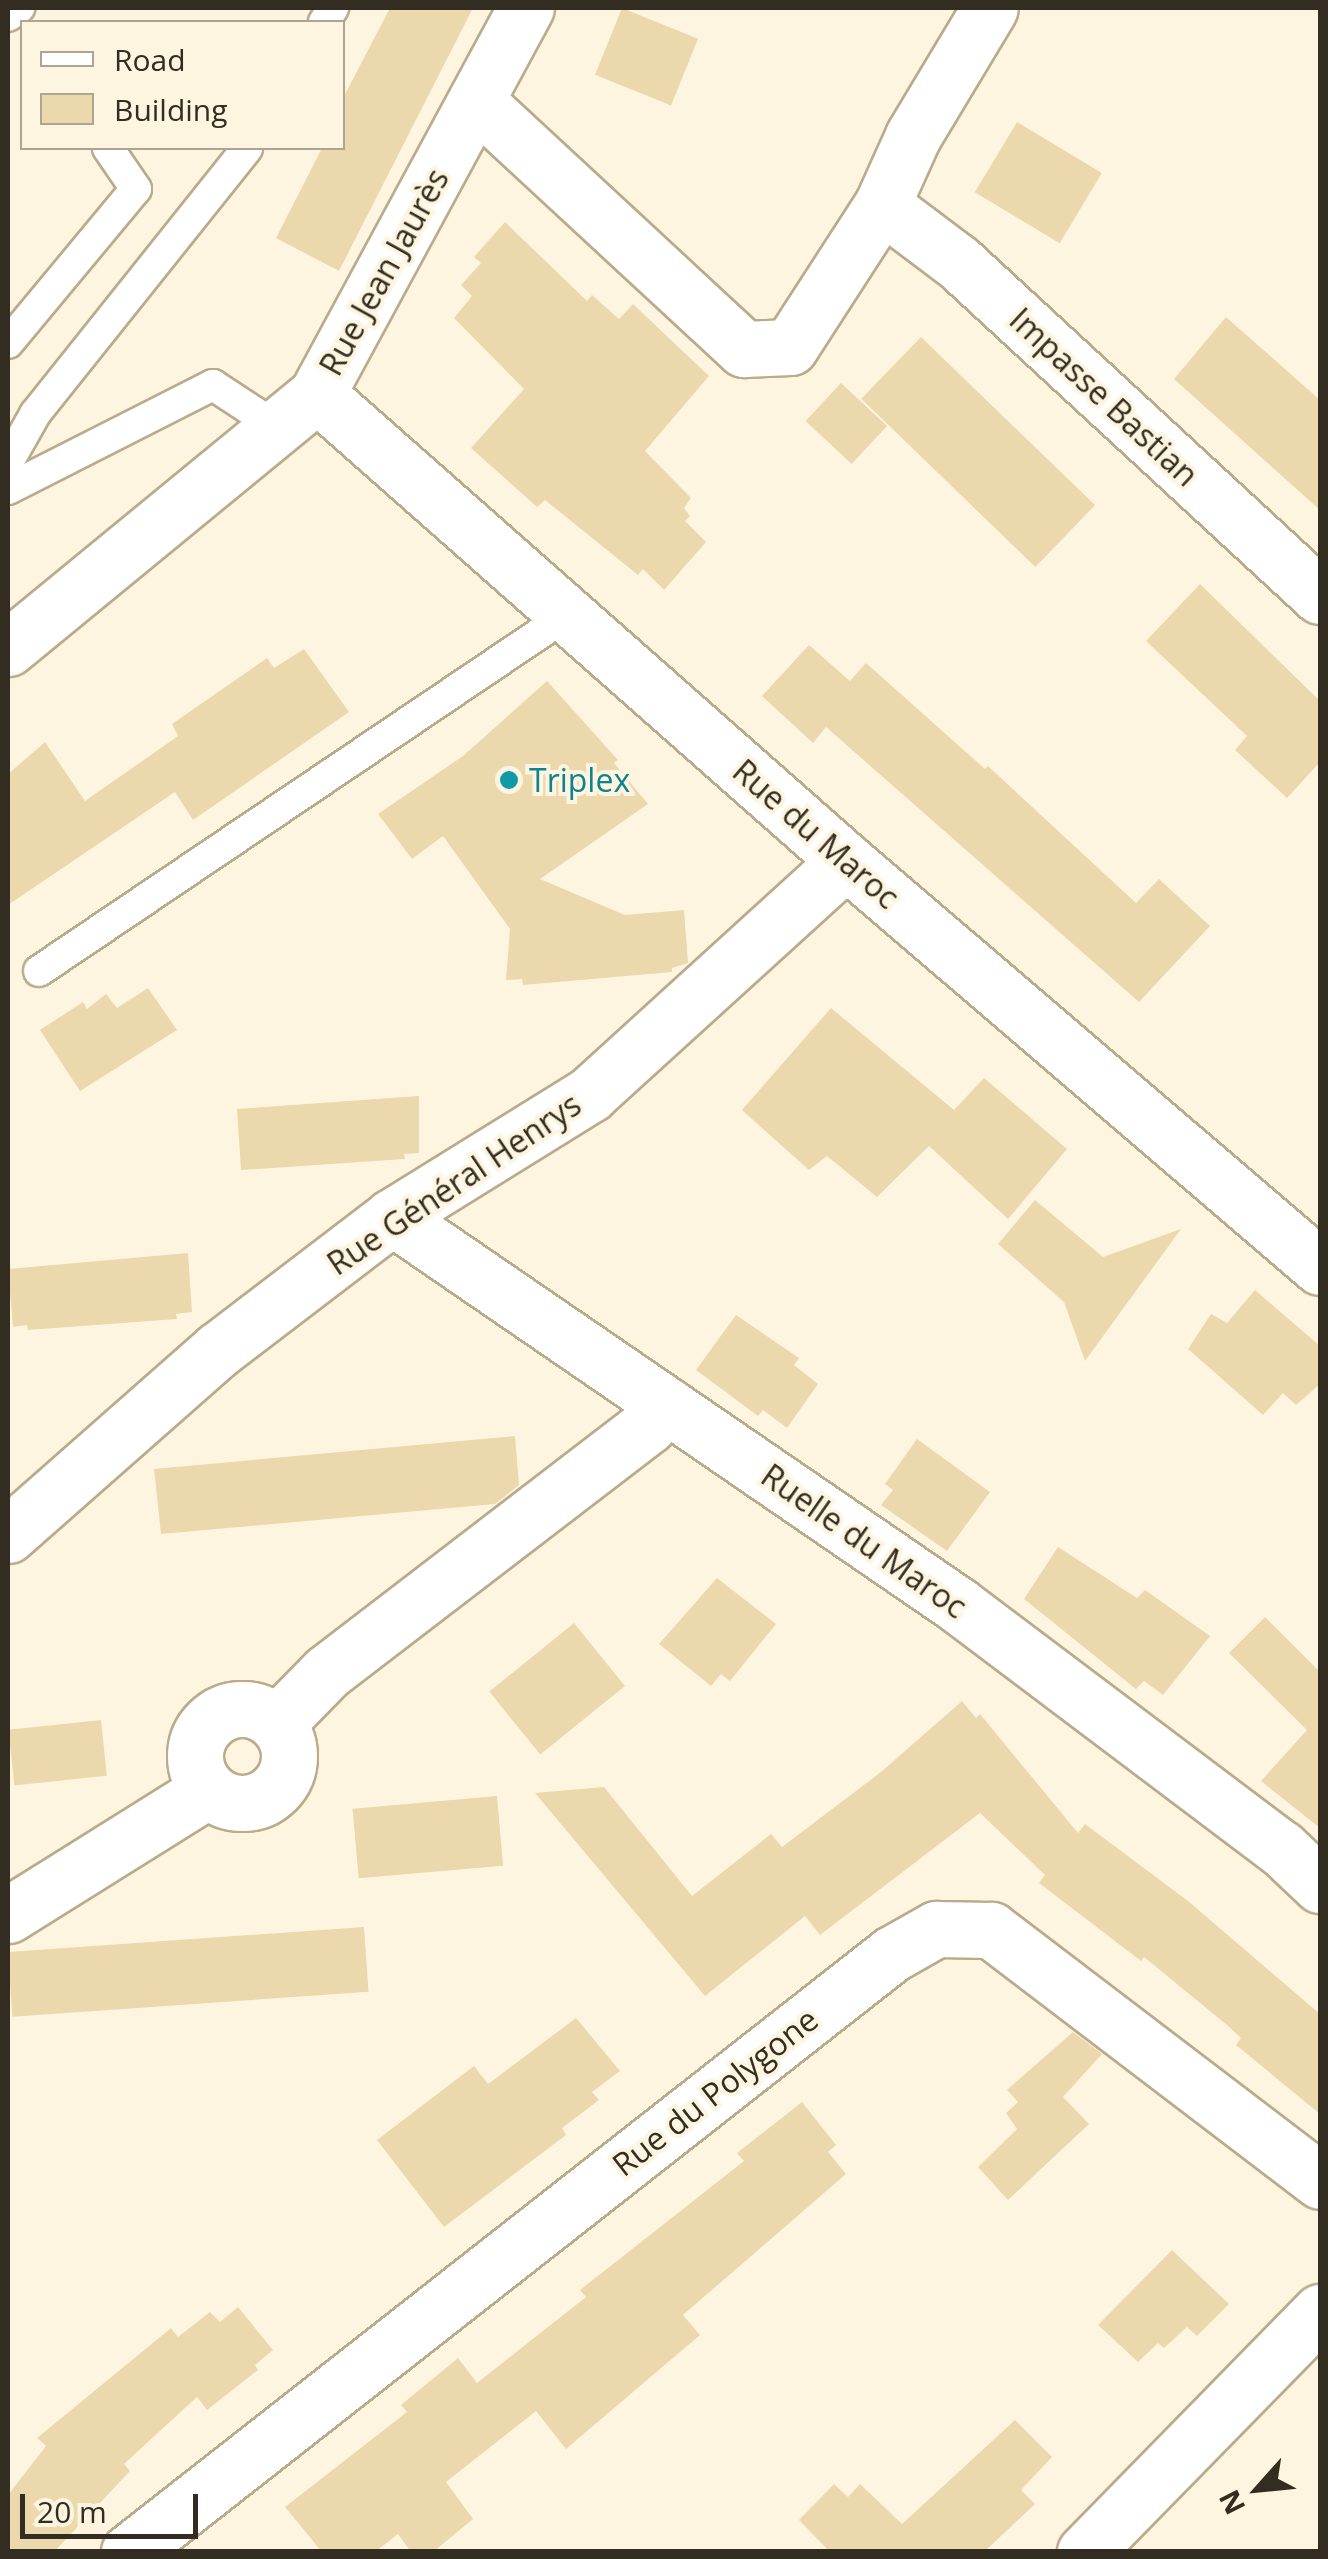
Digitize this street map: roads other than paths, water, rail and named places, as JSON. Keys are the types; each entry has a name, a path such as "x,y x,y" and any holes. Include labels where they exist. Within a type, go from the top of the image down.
{"street":[{"name":"Rue Jean Jaurès","path":"8,648 297,411 478,102 526,8"},
{"path":"478,102 744,349 790,347 882,205 913,136 990,8"},
{"name":"Impasse Bastian","path":"882,205 959,263 1320,596"},
{"name":"Rue du Maroc","path":"297,411 567,614 846,861 1320,1267"},
{"name":"Rue Général Henrys","path":"8,1535 218,1350 392,1217 590,1094 846,861"},
{"name":"Ruelle du Maroc","path":"392,1217 958,1605 1282,1848 1320,1885"},
{"path":"8,1915 208,1790 228,1802 254,1803 276,1791 289,1770 289,1744 277,1722 327,1672 648,1426 666,1405"},
{"name":"Rue du Polygone","path":"130,2552 892,1954 936,1930 992,1930 1320,2181"},
{"path":"1085,2552 1320,2312"}],"lane":[{"path":"8,343 136,189 109,150"},
{"path":"8,462 35,414 245,150"},
{"path":"8,490 213,385 297,411"},
{"path":"39,971 567,614"}],"place":[{"name":"Triplex","path":"509,780"}]}
